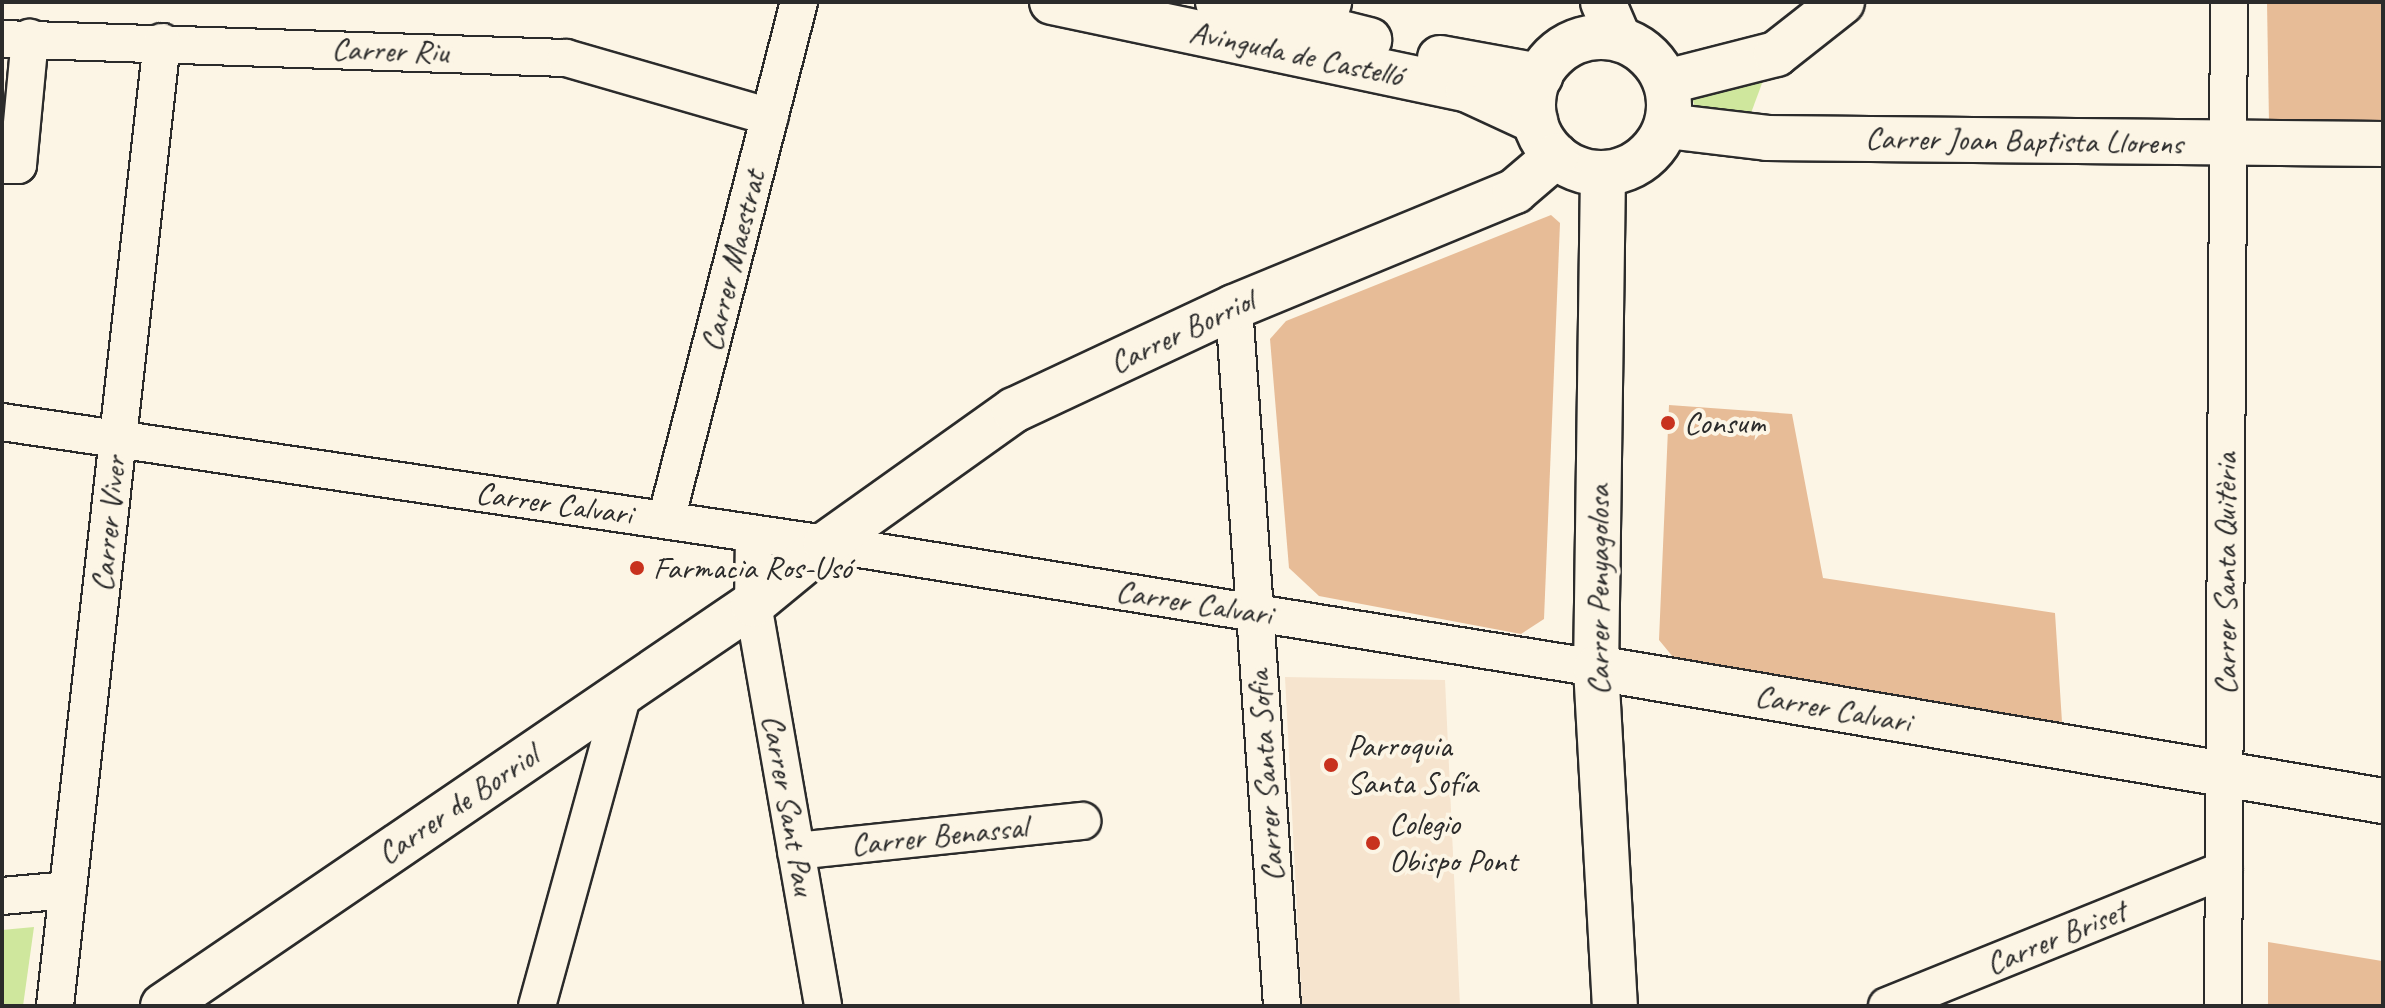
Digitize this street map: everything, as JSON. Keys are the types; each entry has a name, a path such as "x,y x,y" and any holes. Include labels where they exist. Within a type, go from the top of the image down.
{"street":[{"name":"Carrer Maestrat","path":"666,520 799,2"},
{"name":"Avinguda de Castelló","path":"1052,2 1468,90 1546,138"},
{"name":"Avinguda de Castelló","path":"1218,2 1329,16 1472,66 1540,76"},
{"path":"1666,82 1776,54 1842,2"},
{"name":"Carrer Santa Quitèria","path":"2223,1006 2229,2"},
{"path":"1597,21 1639,48 1666,82 1667,126 1642,160 1603,173 1586,171 1546,138 1540,76 1556,54 1597,21"},
{"name":"Carrer Riu","path":"16,38 566,58 770,117"},
{"path":"2,165 18,165 16,38"},
{"name":"Carrer Viver","path":"55,1006 162,42"},
{"name":"Carrer Joan Baptista Llorens","path":"1667,126 1767,138 2383,144"},
{"name":"Carrer Borriol","path":"826,544 1014,410 1234,307 1515,191 1546,138"},
{"name":"Carrer Penyagolosa","path":"1603,173 1596,668 1615,1006"},
{"name":"Carrer Santa Sofia","path":"1234,307 1282,1006"},
{"name":"Carrer Calvari","path":"2,422 826,544 1596,668 2383,801"},
{"path":"753,604 754,534"},
{"name":"Carrer de Borriol","path":"163,1006 753,604 826,544"},
{"name":"Carrer Sant Pau","path":"753,604 823,1006"},
{"path":"537,1006 623,693"},
{"name":"Carrer Benassal","path":"796,851 1082,821"},
{"name":"Carrer Briset","path":"1887,1006 2224,870"},
{"path":"2,896 68,890"}],"shaded area":[{"name":"Colegio Obispo Pont","path":"1285,677 1445,680 1460,1006 1302,1006"}],"green space":[{"path":"1764,78 1751,113 1695,107 1692,98"},
{"path":"34,927 23,1006 2,1006 2,930"}],"building":[{"path":"2267,2 2383,2 2383,120 2269,123"},
{"path":"1551,215 1560,223 1544,619 1521,634 1319,596 1289,568 1270,339 1286,321"},
{"path":"1669,405 1792,414 1823,578 2055,613 2062,722 1840,693 1678,663 1659,640"},
{"path":"2268,942 2382,961 2381,1006 2268,1006"}],"place":[{"name":"Consum","path":"1668,423"},
{"name":"Farmacia Ros-Usó","path":"637,568"},
{"name":"Parroquia Santa Sofía","path":"1331,765"},
{"name":"Colegio Obispo Pont","path":"1373,843"}]}
